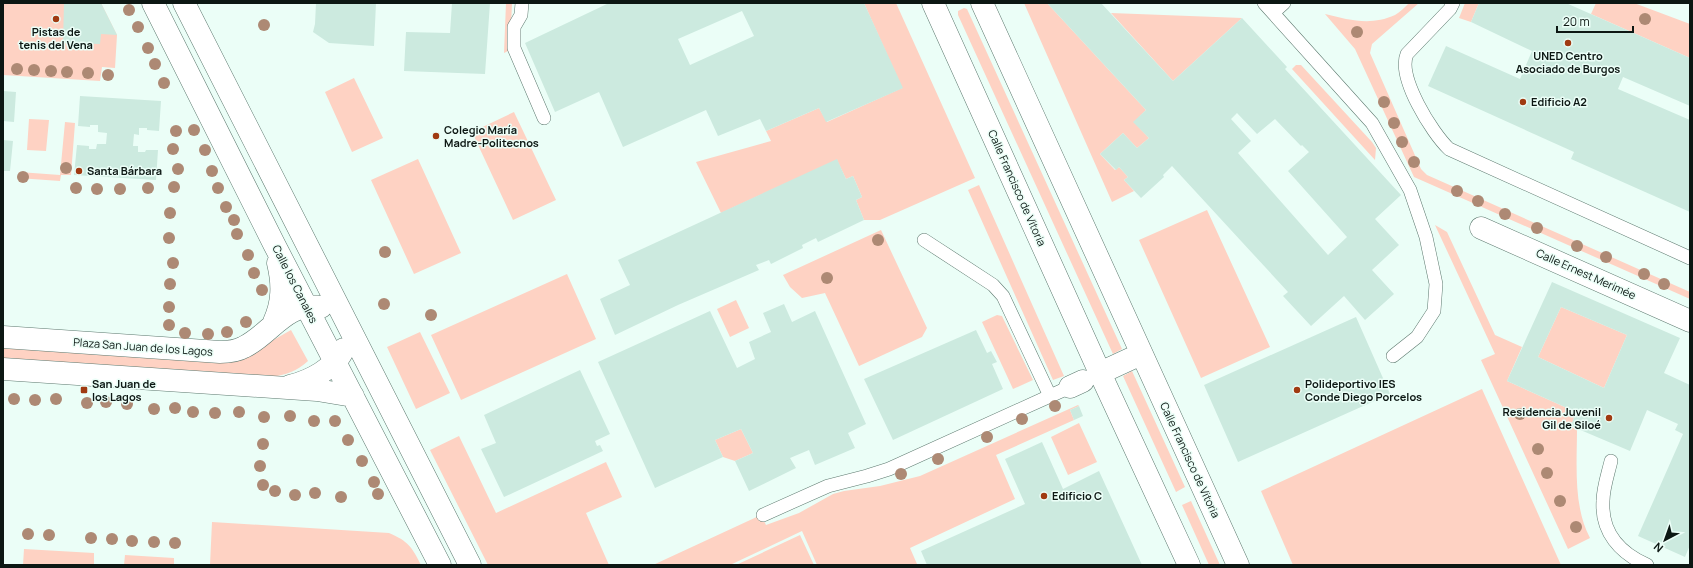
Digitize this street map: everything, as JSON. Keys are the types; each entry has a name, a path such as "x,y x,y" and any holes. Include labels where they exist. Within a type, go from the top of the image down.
{"street":[{"name":"Calle los Canales","path":"153,3 274,244 440,565"},
{"path":"184,3 470,565"},
{"name":"Calle Francisco de Vitoria","path":"933,3 1085,381 1189,565"},
{"name":"Calle Francisco de Vitoria","path":"982,3 1238,565"},
{"name":"Calle Ernest Merimée","path":"1481,228 1690,321"},
{"name":"Plaza San Juan de los Lagos","path":"274,244 282,277 282,296 279,310 274,322"},
{"name":"Plaza San Juan de los Lagos","path":"3,337 220,352 243,348 262,335 274,322 288,314 307,307 326,308 335,311 347,323"},
{"path":"284,388 314,377 335,361 345,347 347,323"},
{"path":"1085,381 1141,354"},
{"path":"3,369 316,390 353,396"},
{"path":"412,510 436,499"}],"lane":[{"path":"522,3 522,15 514,27 514,48 544,118"},
{"path":"1264,3 1372,123 1410,190 1426,237 1436,284 1434,311 1417,337 1393,356"},
{"path":"1273,13 1284,3"},
{"path":"1453,3 1450,9 1407,54 1404,66 1409,85 1431,128 1441,142 1449,149 1690,258"},
{"path":"924,240 993,285 1003,296 1050,396"},
{"path":"764,515 828,486 889,469 1085,381"},
{"path":"1611,461 1603,500 1603,518 1620,549 1634,559 1647,565"}],"shaded area":[{"name":"Pistas de tenis del Vena","path":"3,3 101,3 117,35 115,68 102,67 100,81 3,75"},
{"path":"506,3 512,3 510,50 504,53"},
{"path":"864,3 896,3 975,178 880,220 864,220 856,200 862,197 853,176 846,179 837,160 721,213 696,162 771,141 766,131 819,108 827,122 902,88"},
{"path":"1024,3 1047,3 1146,110 1134,122 1149,138 1137,148 1123,133 1100,154 1115,170 1119,167 1128,177 1124,180 1134,191 1112,202"},
{"path":"1409,3 1419,3 1372,44 1370,53 1421,169 1427,175 1690,292 1690,299 1414,177 1355,49 1325,14 1351,20 1377,20 1395,15"},
{"path":"1465,3 1479,3 1471,22 1459,18"},
{"path":"1596,3 1634,3 1690,24 1690,58 1591,14"},
{"path":"964,8 967,9 1122,349 1113,354 958,15 958,11"},
{"path":"1111,13 1242,18 1173,81"},
{"path":"1296,65 1301,65 1372,142 1376,148 1375,160 1292,69"},
{"path":"354,78 383,138 352,152 325,92"},
{"path":"514,112 556,200 513,220 472,132"},
{"path":"29,119 49,120 46,151 27,150"},
{"path":"65,122 75,123 71,175 61,175 60,181 18,178 19,172 60,175"},
{"path":"418,159 461,253 414,274 371,180"},
{"path":"979,185 1064,376 1053,380 968,190"},
{"path":"1207,210 1270,347 1201,378 1139,240"},
{"path":"1435,225 1447,232 1495,335 1522,347 1507,381 1576,412 1571,426 1577,429 1578,499 1585,526 1590,538 1568,549 1481,360 1495,354"},
{"path":"881,230 927,328 922,337 859,366 825,293 802,298 790,287 783,275"},
{"path":"567,274 596,339 461,400 431,335"},
{"path":"736,300 749,328 730,337 717,309"},
{"path":"1561,307 1627,335 1604,388 1538,357"},
{"path":"997,315 1002,316 1033,380 1013,389 982,322"},
{"path":"291,330 308,361 291,372 271,377 3,360 3,346 254,351"},
{"path":"420,332 450,393 416,409 387,347"},
{"path":"1132,371 1185,487 1176,492 1123,376"},
{"path":"1482,389 1561,565 1293,565 1261,491"},
{"path":"1078,405 1079,406 1070,410 1074,420 996,455 1015,499 910,548 917,564 915,565 817,565 802,531 730,565 653,565 761,515 766,525 799,513 833,494 880,486 920,476"},
{"path":"1079,423 1097,462 1068,475 1051,437"},
{"path":"741,429 753,453 735,461 723,457 715,440"},
{"path":"459,436 496,513 606,462 622,497 586,513 609,565 488,565 430,450"},
{"path":"1191,501 1220,565 1209,565 1182,505"},
{"path":"212,522 389,533 409,545 421,565 210,565"},
{"path":"800,535 814,565 736,565"},
{"path":"24,549 94,553 94,565 23,565"},
{"path":"125,555 174,558 174,565 124,565"}],"building":[{"path":"64,3 101,3 117,35 101,34 100,44 63,43"},
{"path":"316,3 376,3 374,46 329,43 313,32"},
{"path":"452,3 490,3 485,74 404,71 406,32 450,33"},
{"path":"609,3 864,3 903,88 826,122 819,108 766,131 760,119 718,136 706,110 623,147 599,92 555,112 525,43","holes":["742,11 754,36 690,65 678,39"]},
{"path":"1047,3 1101,3 1173,81 1242,18 1287,67 1285,69 1401,195 1375,219 1399,245 1372,270 1394,294 1365,320 1344,296 1311,326 1283,296 1288,292 1172,166 1163,175 1164,177 1141,198 1124,180 1128,177 1119,167 1116,170 1100,154 1123,133 1137,148 1149,138 1133,122 1146,110","holes":["1237,113 1257,134 1275,119 1301,146 1302,145 1309,152 1288,171 1347,237 1328,255 1238,153 1251,141 1231,119"]},
{"path":"1479,3 1566,3 1690,58 1690,106 1623,77 1618,89 1690,120 1690,212 1571,159 1574,152 1428,86 1446,46 1520,79 1532,51 1471,22"},
{"path":"3,91 16,92 14,122 3,121"},
{"path":"80,96 161,101 159,131 139,128 139,135 134,134 133,146 138,146 138,152 158,150 156,180 74,175 77,145 89,146 89,149 96,149 97,144 106,144 107,133 98,132 98,125 90,125 90,127 78,126"},
{"path":"3,140 13,141 10,171 3,171"},
{"path":"837,159 846,179 853,176 862,197 856,200 864,220 818,242 816,238 802,245 803,248 771,264 769,260 756,265 759,270 678,305 615,335 600,299 630,285 618,260"},
{"name":"Residencia Juvenil Gil de Siloé","path":"1552,282 1680,338 1664,373 1690,385 1690,545 1685,557 1638,536 1683,434 1675,430 1678,424 1647,410 1630,451 1571,426 1576,412 1507,381","holes":["1561,307 1627,335 1604,388 1538,357"]},
{"path":"784,304 792,322 815,311 866,424 848,433 855,448 815,465 809,450 790,458 796,468 749,491 735,461 753,453 741,429 715,440 723,457 655,488 598,362 710,311 737,368 755,359 749,342 771,332 763,313"},
{"name":"Polideportivo IES Conde Diego Porcelos","path":"1356,317 1390,394 1238,462 1204,385"},
{"path":"976,330 987,353 991,351 997,362 992,364 1003,389 893,440 864,379"},
{"path":"580,370 610,434 595,441 597,446 600,445 603,451 504,497 481,449 496,443 484,415"},
{"path":"1079,406 1083,416 1074,420 1070,410"},
{"name":"Edificio C","path":"1042,442 1063,489 1099,471 1142,565 927,565 921,551 1025,504 1005,459"}],"place":[{"name":"Pistas de tenis del Vena","path":"56,19"},
{"name":"UNED Centro Asociado de Burgos","path":"1568,43"},
{"name":"Edificio A2","path":"1523,102"},
{"name":"Colegio María Madre-Politecnos","path":"436,136"},
{"name":"Santa Bárbara","path":"79,171"},
{"name":"San Juan de los Lagos","path":"84,390"},
{"name":"Polideportivo IES Conde Diego Porcelos","path":"1297,390"},
{"name":"Residencia Juvenil Gil de Siloé","path":"1609,418"},
{"name":"Edificio C","path":"1044,496"}]}
